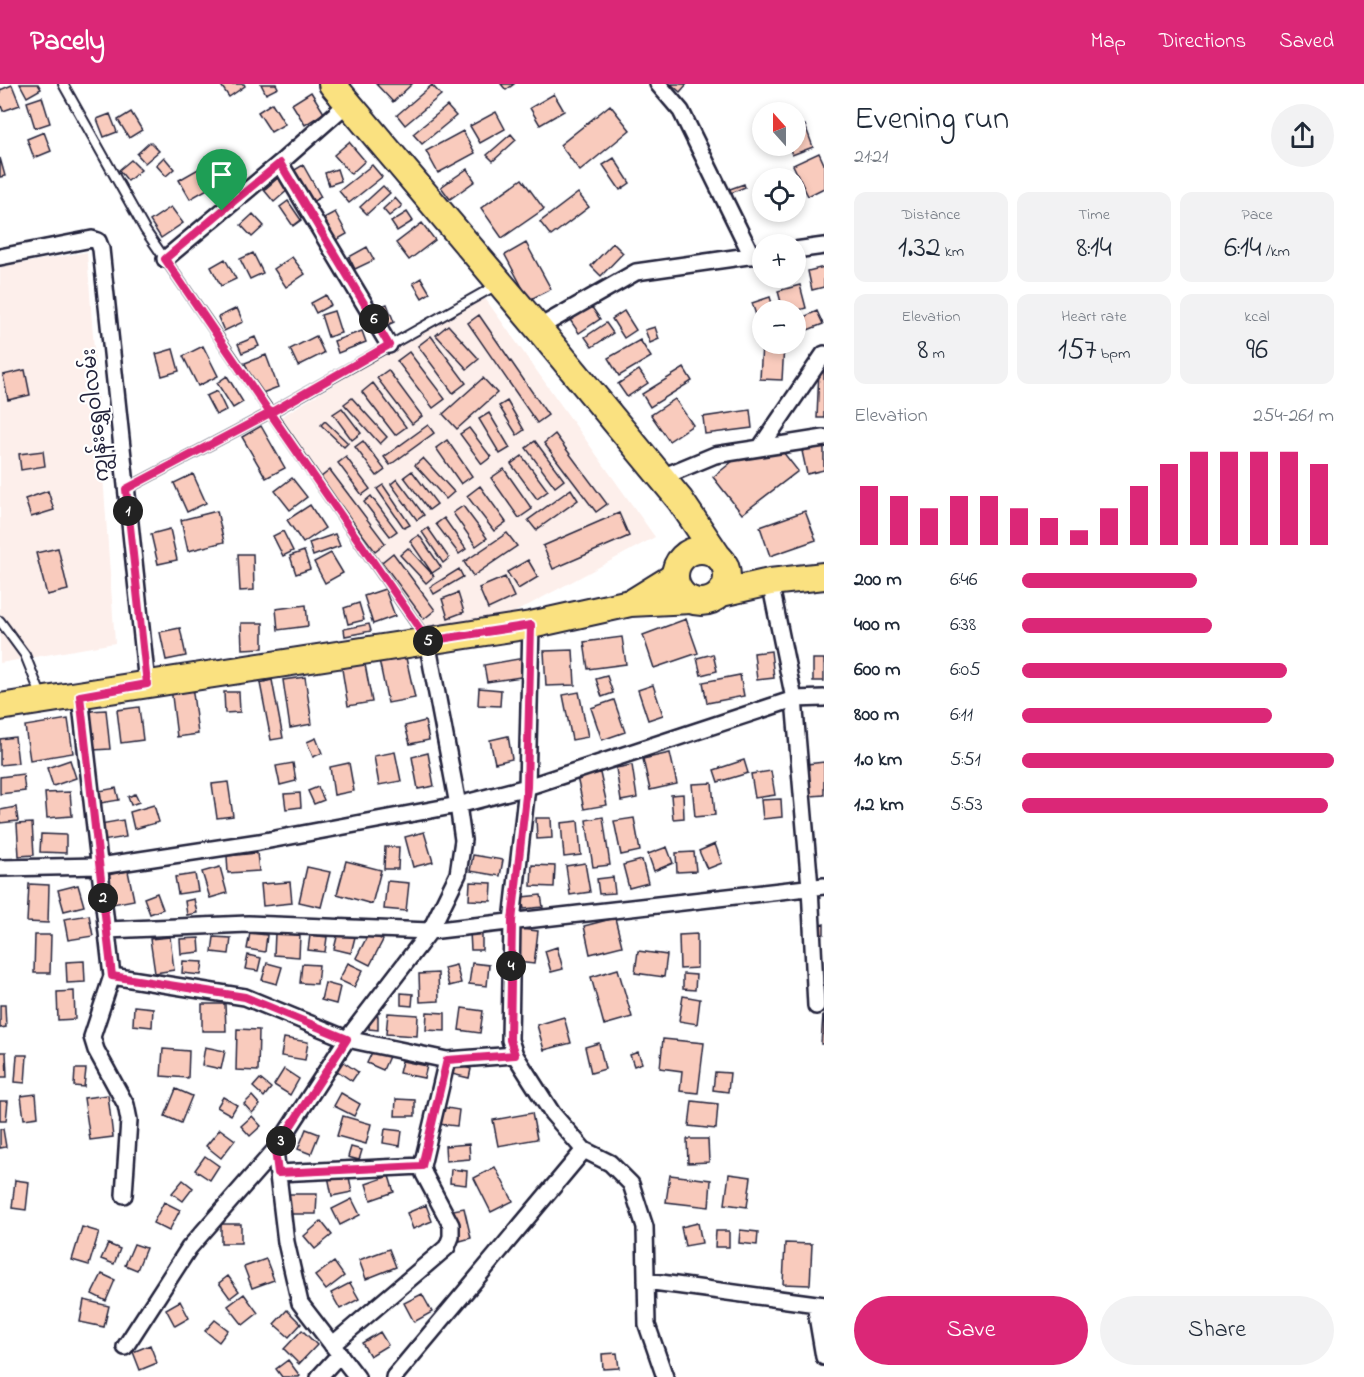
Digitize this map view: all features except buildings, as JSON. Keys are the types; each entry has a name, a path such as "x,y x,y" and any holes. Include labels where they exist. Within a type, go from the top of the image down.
{"main road":[{"path":"340,94 680,500 721,561 727,580 721,593"},
{"path":"680,500 676,570 680,590 691,600"},
{"path":"630,603 676,570 684,556 695,550 706,550 721,561 770,582"},
{"path":"0,707 531,625 630,603 708,601 721,593 770,582 824,576"}],"street":[{"path":"658,84 681,111 752,246"},
{"path":"165,259 280,163 340,94"},
{"path":"280,163 389,345"},
{"name":"ကျွန်းရွှေဝါလမ်း","path":"0,257 92,239 98,241 101,249 147,684"},
{"path":"806,248 824,246"},
{"path":"538,328 636,272 752,256"},
{"path":"760,448 824,354"},
{"path":"662,477 714,455 824,438"},
{"path":"770,582 794,699 817,886 816,1006"},
{"path":"531,625 527,787 512,921 510,1040 515,1055 552,1113 584,1150 610,1163 631,1184 645,1227 647,1325 665,1377"},
{"path":"125,1347 189,1248 275,1150 347,1039 430,931 458,874 463,840 428,641"},
{"path":"80,696 112,976 92,1038 128,1112 124,1195"},
{"path":"0,868 100,866 259,842 458,805 527,787 794,699 824,698"},
{"path":"107,930 248,924 430,931 817,886"},
{"path":"112,976 245,997 347,1039 447,1060 515,1055"},
{"path":"319,1377 336,1350 447,1248 451,1237 451,1225 422,1166 447,1060"},
{"path":"275,1150 286,1242 300,1303 357,1377"},
{"path":"394,1377 584,1150"},
{"path":"278,1173 422,1166"},
{"path":"646,1281 819,1305 824,1357"}],"lane":[{"path":"63,84 145,230 428,641"},
{"path":"126,489 270,413 500,283"},
{"path":"0,621 25,655 43,701"}],"shaded area":[{"path":"87,252 115,643 0,663 0,267"},
{"path":"482,294 655,537 506,617 422,628 271,423"}],"route":[{"path":"222,211 165,259 270,413 126,489 147,684 80,696 112,976 245,997 347,1039 275,1150 278,1173 422,1166 422,1158 447,1060 515,1055 510,1040 512,921 527,787 531,625 428,641 270,413 389,345 280,163 222,211"}]}
